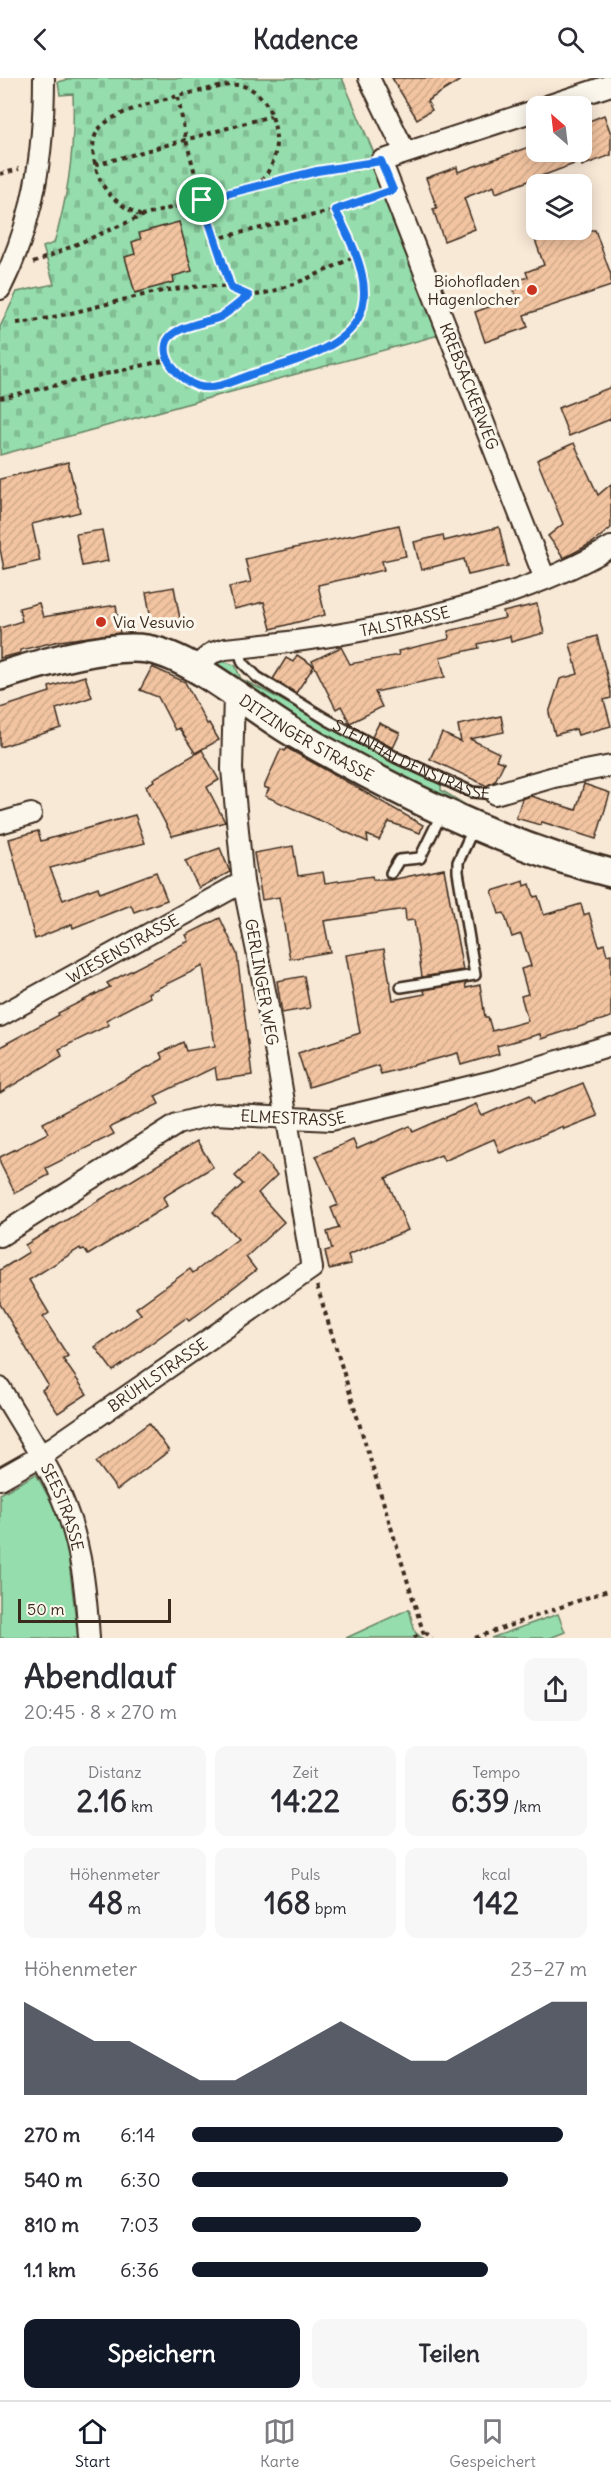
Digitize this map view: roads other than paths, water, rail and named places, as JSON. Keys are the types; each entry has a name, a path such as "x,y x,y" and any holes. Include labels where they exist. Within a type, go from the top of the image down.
{"street":[{"path":"0,289 12,266 33,203 40,164 44,78"},
{"path":"369,78 405,152 526,114"},
{"path":"577,96 611,85"},
{"name":"KREBSÄCKERWEG","path":"405,152 381,161 545,579"},
{"name":"TALSTRASSE","path":"194,668 212,653 395,625 545,579 611,547"},
{"name":"DITZINGER STRASSE","path":"0,676 66,658 135,648 160,652 194,668 234,695 367,775 475,824 548,853 611,873"},
{"name":"GERLINGER WEG","path":"234,695 232,769 243,882 267,1001 312,1268"},
{"name":"STEINHALDENSTRASSE","path":"495,794 554,777 611,766"},
{"path":"0,823 31,814"},
{"name":"WIESENSTRASSE","path":"0,1016 243,882"},
{"name":"ELMESTRASSE","path":"0,1236 177,1124 215,1114 331,1120 493,1081 611,1045"},
{"name":"BRÜHLSTRASSE","path":"0,1479 39,1457 312,1268"},
{"name":"SEESTRASSE","path":"0,1388 65,1504 77,1541 84,1574 89,1638"}],"lane":[{"name":"STEINHALDENSTRASSE","path":"238,648 243,663 257,677 326,719 398,758 472,792 495,794"},
{"path":"391,873 399,860 420,858 443,810"},
{"path":"401,987 475,975 458,862 475,824"}],"place":[{"name":"Biohofladen Hagenlocher","path":"532,290"},
{"name":"Via Vesuvio","path":"101,622"}]}
